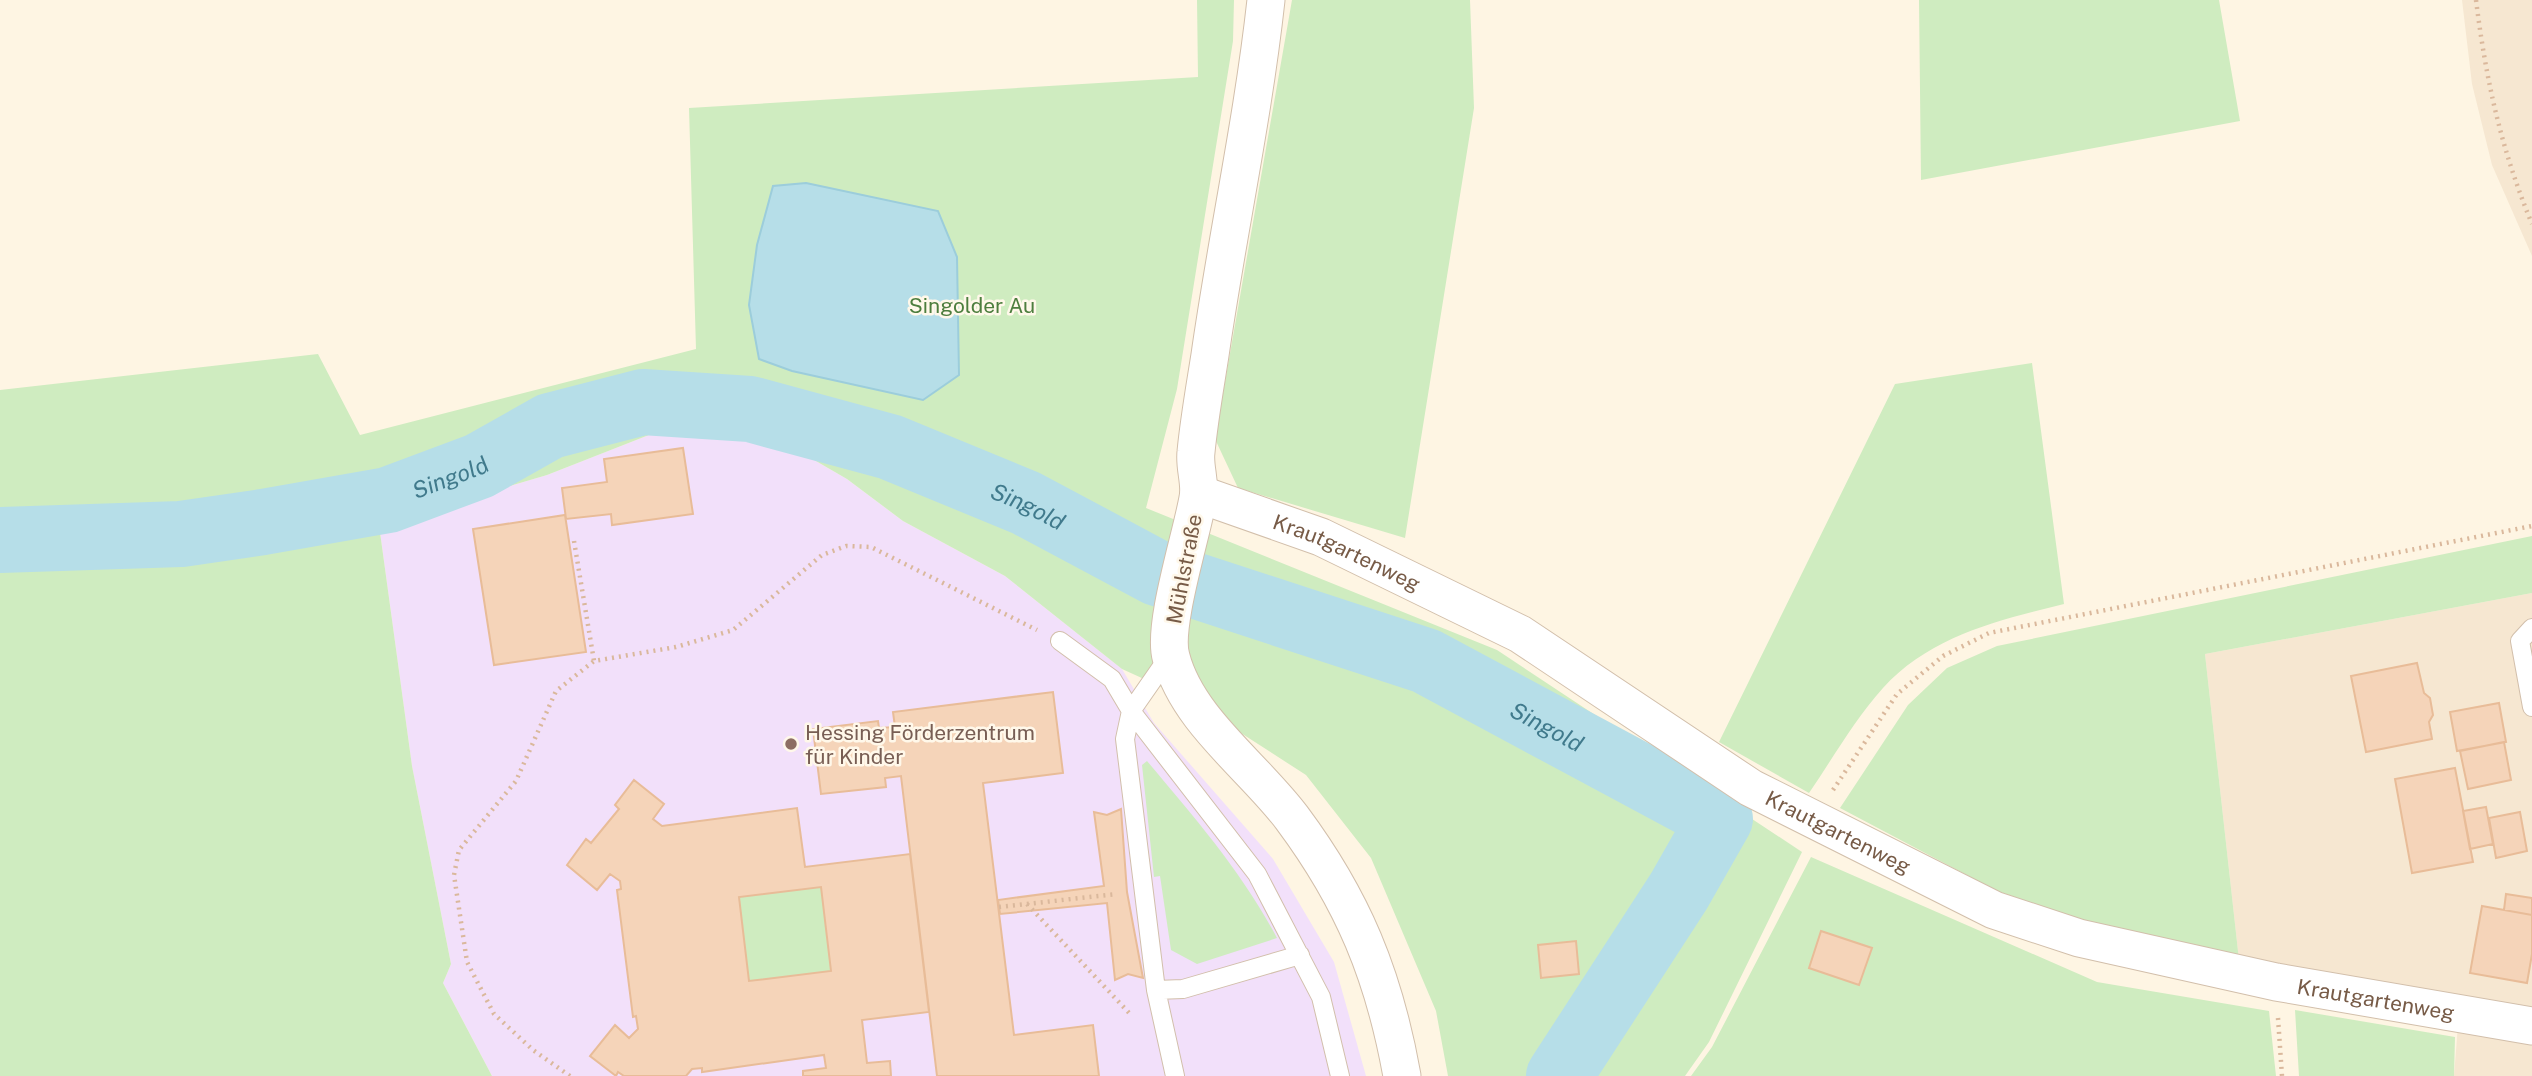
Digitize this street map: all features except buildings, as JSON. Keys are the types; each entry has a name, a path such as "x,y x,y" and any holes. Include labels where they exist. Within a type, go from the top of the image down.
{"street":[{"name":"Mühlstraße","path":"1266,0 1256,93 1217,306 1195,456 1199,495 1173,617 1170,655 1188,699 1292,818 1349,906 1365,938 1385,1003 1402,1076"},
{"name":"Krautgartenweg","path":"1199,495 1321,537 1520,634 1751,788 1994,910 2079,938 2276,982 2532,1026"}],"lane":[{"path":"2532,628 2520,641 2532,706"},
{"path":"1060,641 1112,679 1131,711 1257,874 1321,997 1340,1076"},
{"path":"1170,655 1131,711 1125,739 1156,990 1175,1076"},
{"path":"1156,990 1183,989 1300,955"}],"path":[{"path":"2476,0 2485,75 2509,169 2532,224"},
{"path":"1813,819 1897,695 1943,656 1989,633 2532,526"},
{"path":"574,541 594,661"},
{"path":"570,1076 533,1050 494,1014 467,962 454,876 459,850 516,781 556,691 594,661 676,647 733,630 822,555 846,546 871,547 972,600 1060,641"},
{"path":"999,906 1118,894"},
{"path":"1027,904 1135,1019"},
{"path":"2276,982 2282,1076"}],"shaded area":[{"path":"2462,0 2532,0 2532,256 2492,165 2472,84"},
{"name":"Hessing Förderzentrum für Kinder","path":"654,433 758,442 809,457 847,479 903,521 1005,576 1122,669 1154,723 1273,859 1334,962 1366,1076 492,1076 443,983 451,964 412,766 379,525 547,475"},
{"path":"2532,593 2532,1076 2454,1076 2460,1000 2239,960 2205,654"}],"green space":[{"name":"Singolder Au","path":"1197,0 1234,0 1233,41 1177,389 1146,508 1497,650 1802,852 1709,1042 1685,1076 1448,1076 1436,1011 1371,858 1306,775 1188,699 1122,669 1005,576 903,521 847,479 809,457 758,442 654,433 547,475 379,525 412,766 451,964 443,983 492,1076 0,1076 0,390 318,354 360,435 696,349 689,108 1198,77"},
{"path":"1292,0 1470,0 1474,108 1405,538 1238,488 1215,439"},
{"path":"1919,0 2219,0 2240,121 1921,180"},
{"path":"2032,363 2064,604 1967,632 1922,655 1883,688 1844,739 1809,793 1719,742 1895,384"},
{"path":"2532,536 2532,593 2205,654 2239,960 2085,921 1997,891 1840,808 1908,705 1947,668 1997,646"},
{"path":"1147,761 1233,868 1277,938 1197,964 1171,950 1160,876 1154,877 1142,765"},
{"path":"1811,857 2097,982 2269,1011 2276,1076 1691,1076 1712,1047"},
{"path":"821,887 831,971 749,981 739,897"},
{"path":"2295,1010 2455,1037 2454,1076 2299,1076"}],"water":[{"path":"806,183 938,211 957,257 959,375 923,400 792,371 759,359 749,305 757,245 773,186"}],"waterway":[{"name":"Singold","path":"0,540 181,534 388,500 479,466 550,426 643,402 750,409 890,447 1026,503 1157,573 1426,661 1720,819 1679,891 1559,1076"}],"place":[{"name":"Hessing Förderzentrum für Kinder","path":"791,744"}]}
